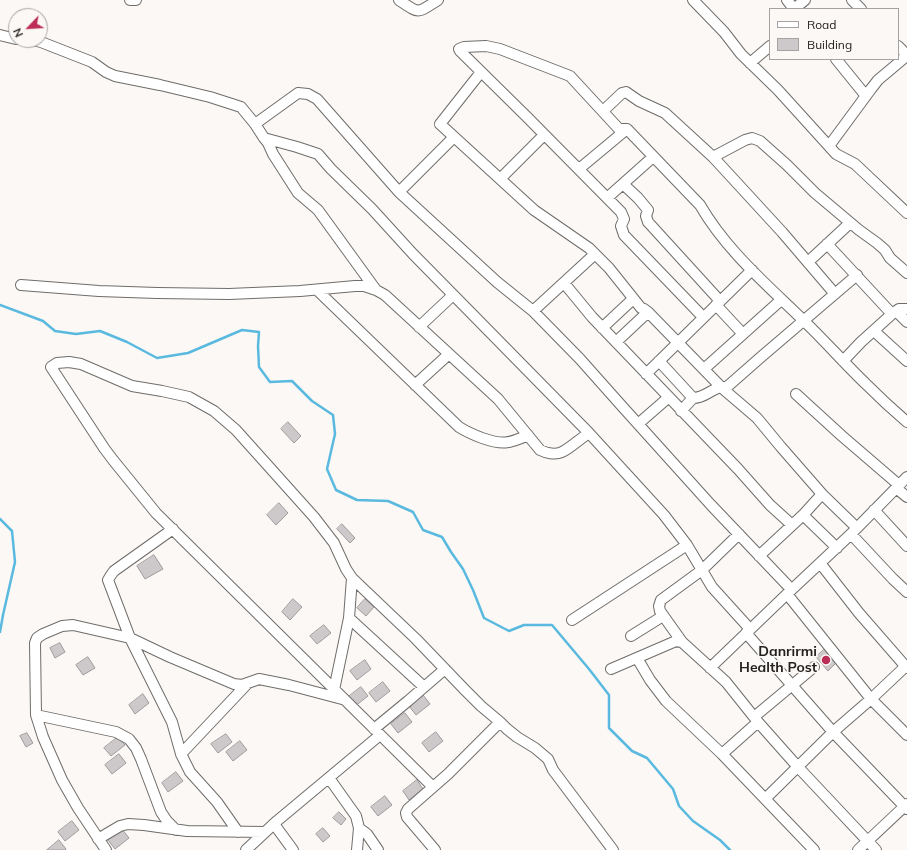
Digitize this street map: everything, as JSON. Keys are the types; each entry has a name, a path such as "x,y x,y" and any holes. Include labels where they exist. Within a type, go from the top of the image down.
{"street":[{"path":"130,0 136,0"},
{"path":"398,0 414,11 418,11 438,0"},
{"path":"693,0 724,32 741,54 778,90 836,154 855,164 907,213"},
{"path":"787,0 793,8"},
{"path":"795,8 804,0"},
{"path":"852,0 860,8"},
{"path":"48,45 92,62 106,72 115,76 167,86 241,107 268,143 273,154 298,194 318,210 376,290"},
{"path":"627,129 622,130 619,128 570,76 500,49 486,46 464,47 459,50 579,169 623,215 624,219 621,226 624,235 703,317"},
{"path":"750,63 769,47"},
{"path":"829,146 878,80 905,61 904,52 899,47"},
{"path":"840,60 866,96"},
{"path":"481,72 440,123 534,210 589,248 609,268 641,308 648,312 722,388 757,418 893,579 907,592"},
{"path":"603,111 622,93 626,92 639,101 653,108 659,109 675,120 714,157 782,232 835,294"},
{"path":"255,124 298,93 308,94 317,99 399,192 496,282 533,312 580,359 759,556 789,592 871,699 907,735"},
{"path":"627,129 700,205 708,219 723,239 752,270 868,386 907,422"},
{"path":"579,169 627,129"},
{"path":"500,179 544,135"},
{"path":"399,192 454,137"},
{"path":"264,138 318,154 453,295 589,433 664,515 687,545 712,587 792,685 833,732 906,806 858,850"},
{"path":"714,157 745,140 752,138 760,140 815,193 850,223 877,242 890,258 907,273"},
{"path":"607,198 653,157"},
{"path":"623,184 648,210 646,216 648,222 743,334"},
{"path":"808,262 850,223"},
{"path":"827,244 894,312 907,322"},
{"path":"533,312 595,254"},
{"path":"646,374 752,270"},
{"path":"681,411 693,398 698,398 718,388 726,388 857,275"},
{"path":"564,283 602,328 770,505 792,525"},
{"path":"21,285 99,291 229,294 317,290 364,286 385,295 498,399 540,450 552,453 561,453 589,433"},
{"path":"317,290 459,427 496,443 516,441 528,435"},
{"path":"419,327 453,295"},
{"path":"602,328 633,299"},
{"path":"704,369 781,300"},
{"path":"843,361 860,342 894,312 899,309 907,309"},
{"path":"616,342 648,312"},
{"path":"874,331 907,361"},
{"path":"415,385 449,354"},
{"path":"659,361 693,398"},
{"path":"433,787 156,513 113,460 51,367 57,363 69,362 81,364 132,386 189,397 214,411 236,430 314,517 334,543 346,569 352,578 416,639 481,706 517,737 535,748 548,759 553,770 613,850"},
{"path":"796,394 897,486 907,497"},
{"path":"638,424 669,397"},
{"path":"710,668 854,531 907,477"},
{"path":"759,556 803,515 822,494"},
{"path":"874,510 907,546"},
{"path":"803,515 836,548"},
{"path":"173,529 114,571 108,580 130,638 172,722 181,754 190,772 217,802 238,832"},
{"path":"739,534 702,570 660,600 660,611 682,642 726,682 756,720 797,766 876,850"},
{"path":"572,620 687,545"},
{"path":"765,799 833,732 906,666 859,613 820,563"},
{"path":"334,690 349,618 352,578"},
{"path":"631,636 663,616"},
{"path":"349,618 424,687"},
{"path":"106,850 78,808 62,780 50,754 36,715 35,643 37,638 43,634 62,626 73,625 130,638 234,684 242,685 259,679 343,699"},
{"path":"611,669 676,641 682,642"},
{"path":"636,658 666,701 722,754 814,850"},
{"path":"722,754 792,685 814,667"},
{"path":"246,850 274,824 329,778 424,687 445,669"},
{"path":"181,754 248,683"},
{"path":"36,715 116,732 128,739 136,748 141,759 161,812 176,830"},
{"path":"436,850 407,817 406,813 408,809 500,722"},
{"path":"329,778 356,816 359,828 358,850"},
{"path":"98,839 120,826 128,824 187,831 265,832"},
{"path":"274,824 293,850"},
{"path":"359,828 367,834 378,850"}],"building":[{"path":"288,422 301,436 294,443 281,429"},
{"path":"279,503 288,513 276,525 267,515"},
{"path":"342,524 355,538 350,543 337,529"},
{"path":"154,555 163,569 145,579 137,566"},
{"path":"293,599 302,607 290,620 282,612"},
{"path":"365,599 374,607 366,616 357,608"},
{"path":"324,625 331,633 317,644 310,636"},
{"path":"60,643 65,652 55,658 50,648"},
{"name":"Danrirmi Health Post","path":"825,649 837,662 828,671 816,657"},
{"path":"88,657 95,668 83,675 76,665"},
{"path":"365,660 371,669 357,680 350,671"},
{"path":"383,682 390,691 376,702 369,693"},
{"path":"361,687 368,696 354,707 347,698"},
{"path":"143,694 149,703 135,714 129,705"},
{"path":"423,695 430,704 416,715 409,706"},
{"path":"405,713 412,722 398,733 391,724"},
{"path":"436,732 443,741 429,752 422,743"},
{"path":"27,733 33,743 26,747 20,736"},
{"path":"226,734 232,742 218,753 211,744"},
{"path":"118,737 125,745 111,756 104,748"},
{"path":"240,741 247,750 233,761 226,752"},
{"path":"119,754 126,763 112,774 105,765"},
{"path":"176,772 183,781 168,792 162,783"},
{"path":"417,780 423,789 409,800 403,791"},
{"path":"385,796 392,805 378,816 371,807"},
{"path":"339,812 346,819 341,825 333,818"},
{"path":"72,821 79,830 65,841 58,832"},
{"path":"323,828 330,836 323,842 316,834"},
{"path":"122,829 129,838 115,849 108,840"},
{"path":"59,840 66,849 65,850 47,850"}],"waterway":[{"path":"0,305 43,321 55,331 76,334 100,331 127,342 157,358 188,353 242,330 259,332 259,367 270,382 292,381 312,401 333,415 335,434 327,469 336,490 357,500 388,501 413,512 423,530 442,537 463,569 484,618 509,631 524,625 552,625 609,695 609,728 632,751 647,758 673,789 679,806 693,821 720,840 730,850"},
{"path":"0,519 12,531 15,562 0,632"}],"place":[{"name":"Danrirmi Health Post","path":"826,660"}]}
